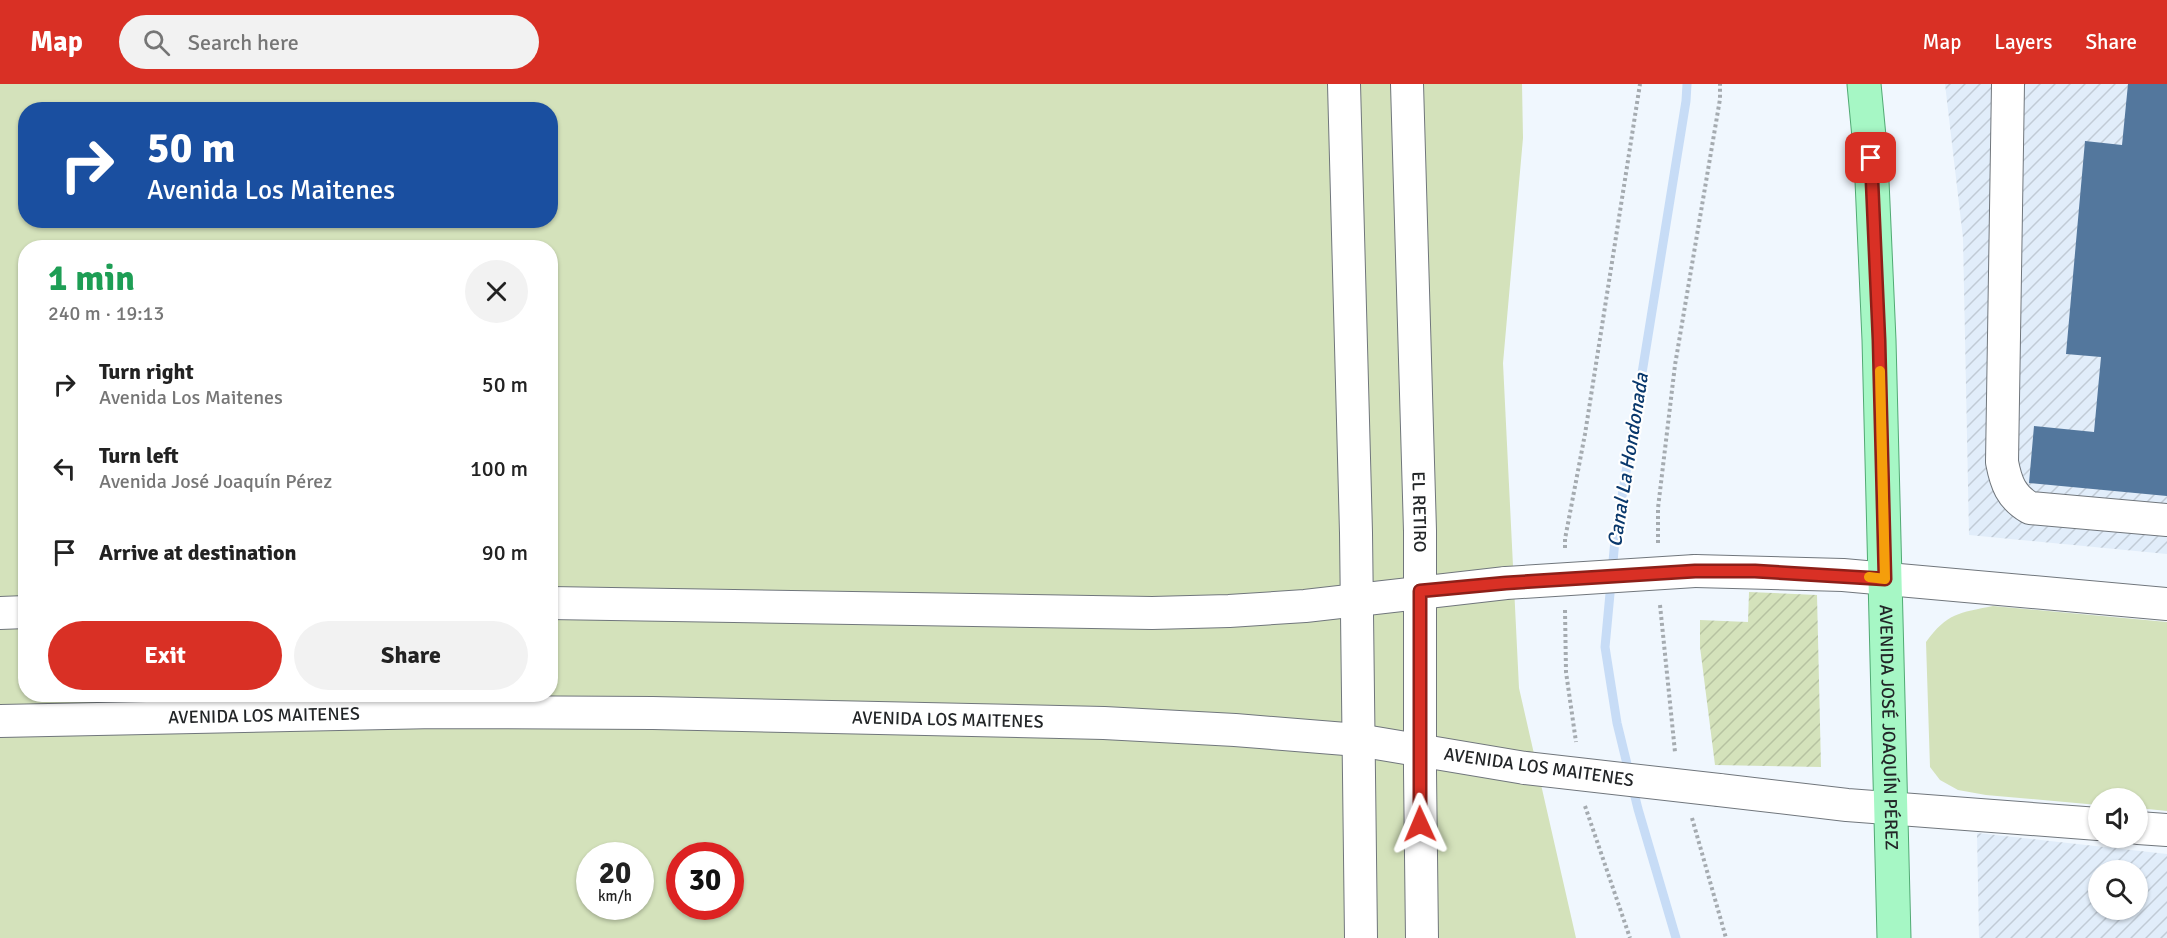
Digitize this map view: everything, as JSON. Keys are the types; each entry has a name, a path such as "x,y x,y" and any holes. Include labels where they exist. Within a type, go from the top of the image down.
{"main road":[{"name":"AVENIDA JOSÉ JOAQUÍN PÉREZ","path":"1864,84 1874,217 1894,938"}],"street":[{"path":"1344,84 1357,602 1361,938"},
{"name":"EL RETIRO","path":"1407,84 1420,591 1419,751 1422,938"},
{"path":"2008,84 2002,462 2005,478 2010,491 2020,502 2030,508 2167,520"},
{"path":"558,603 1152,613 1229,611 1357,602 1420,591 1506,583 1695,571 1767,572 1885,579 2167,604"},
{"path":"0,613 18,612"},
{"path":"436,712 455,702"},
{"name":"AVENIDA LOS MAITENES","path":"0,721 436,712 665,713 1104,723 1358,740 1525,768 1890,808 2088,823"},
{"path":"2148,829 2167,830"}],"path":[{"path":"1565,550 1640,84"},
{"path":"1659,552 1658,508 1675,364 1720,99 1720,84"},
{"path":"1659,596 1676,756"},
{"path":"1565,606 1566,672 1577,753"},
{"path":"1584,799 1630,938"},
{"path":"1690,813 1726,938"}],"shaded area":[{"path":"1945,84 2167,84 2167,554 1969,535 1963,238"},
{"path":"1977,833 2088,845 2088,848 2113,848 2167,854 2167,938 1979,938"}],"green space":[{"path":"0,84 1522,84 1523,138 1503,363 1519,688 1576,938 0,938"},
{"path":"1749,592 1817,595 1821,767 1715,765 1700,647 1700,620 1748,622"},
{"path":"1993,606 2167,622 2167,811 2148,809 2148,788 2088,788 2088,804 1986,795 1958,790 1940,780 1930,767 1926,642 1947,620 1971,610"}],"building":[{"path":"2128,84 2167,84 2167,496 2029,483 2034,426 2094,432 2101,357 2066,354 2085,141 2122,145"}],"waterway":[{"name":"Canal La Hondonada","path":"1676,938 1638,809 1617,723 1605,647 1615,540 1687,84"}],"slow traffic":[{"path":"1869,577 1885,579 1880,371"}],"route":[{"path":"1420,824 1420,591 1695,571 1734,570 1885,579 1879,340 1871,158"}]}
